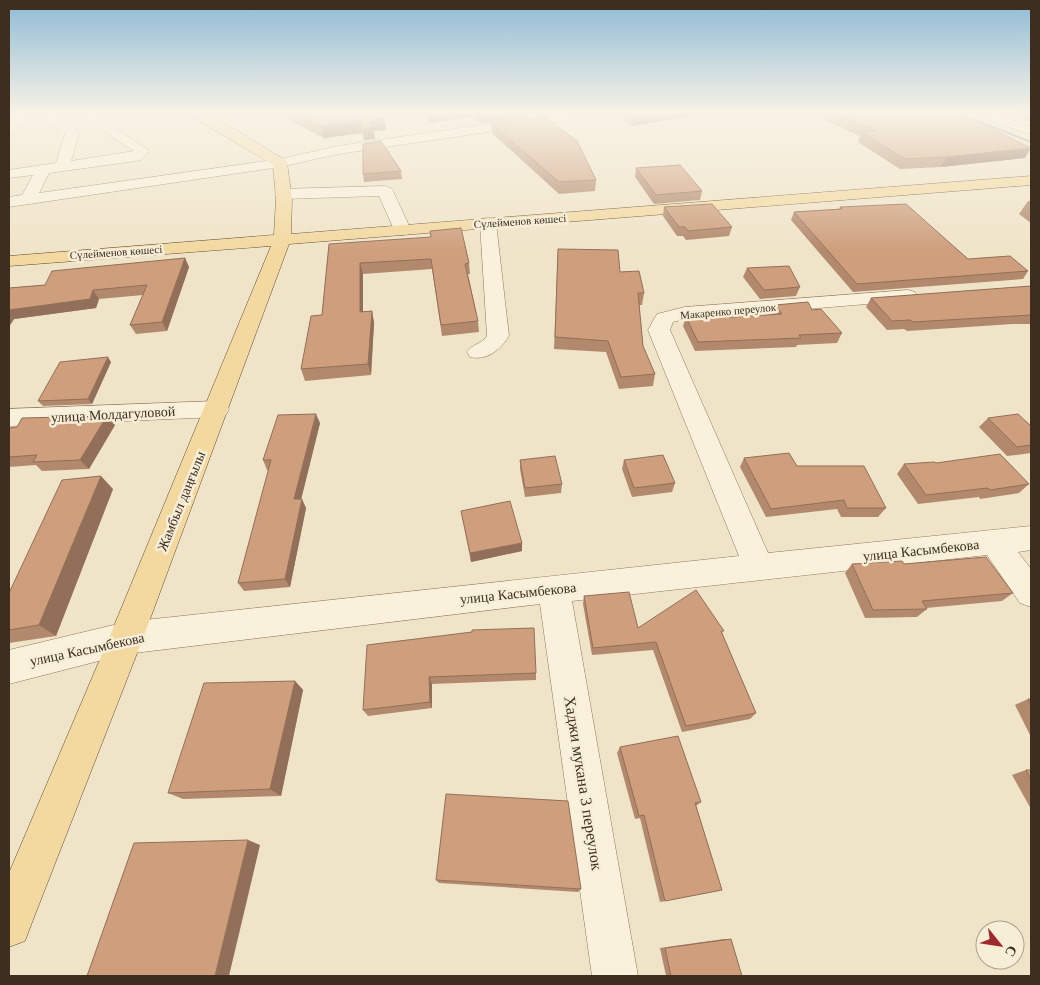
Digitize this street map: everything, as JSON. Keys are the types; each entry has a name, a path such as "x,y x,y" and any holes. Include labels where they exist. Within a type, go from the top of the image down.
{"main road":[{"path":"273,159 280,163"},
{"name":"Жамбыл даңғылы","path":"9,925 126,638 282,240 283,194 280,163"},
{"name":"Сүлейменов көшесі","path":"9,261 1031,181"}],"street":[{"path":"62,166 64,159"},
{"path":"9,174 114,159"},
{"path":"9,202 298,159"},
{"path":"28,199 43,169"},
{"path":"283,194 385,191 402,230"},
{"path":"478,352 493,344 498,336 488,223"},
{"name":"Макаренко переулок","path":"759,568 659,330 664,318 685,314 922,295"},
{"name":"улица Молдагуловой","path":"9,418 217,409"},
{"name":"улица Касымбекова","path":"9,667 126,638 554,589 1031,538"},
{"path":"994,542 1031,593"},
{"name":"Хаджи мукана 3 переулок","path":"554,589 615,976"}],"building":[{"path":"363,159 393,159 401,171 363,174"},
{"path":"532,159 586,159 596,180 559,182"},
{"path":"680,165 702,191 656,195 636,168"},
{"path":"712,204 732,227 688,231 685,227 679,227 664,207"},
{"path":"906,204 968,259 1010,256 1028,271 857,284 794,212 842,209 840,207"},
{"path":"461,228 469,263 465,264 478,321 441,325 431,259 360,263 360,312 372,311 368,364 301,369 311,316 322,315 329,244 431,237 430,231"},
{"path":"558,249 618,250 620,272 639,271 644,293 638,293 643,346 655,374 621,377 608,341 555,337"},
{"path":"185,258 162,322 130,325 147,285 93,290 90,299 9,310 9,288 45,285 52,271"},
{"path":"789,266 800,287 764,290 747,268"},
{"path":"1031,286 1031,315 913,322 910,320 892,321 871,298"},
{"path":"808,302 812,310 821,309 842,333 799,335 801,338 698,342 686,317 715,315 716,318 782,314 775,305"},
{"path":"108,357 88,399 38,401 60,362"},
{"path":"316,414 294,499 302,499 285,579 238,583 271,460 263,460 278,415"},
{"path":"1018,414 1031,426 1031,445 1017,447 988,418"},
{"path":"107,416 80,460 33,462 37,455 9,457 9,428 17,427 22,418"},
{"path":"789,453 797,466 864,466 886,508 847,508 844,500 771,509 744,458"},
{"path":"1000,454 1029,484 990,490 988,488 926,495 904,464 936,463"},
{"path":"663,455 675,483 634,488 624,460"},
{"path":"555,456 562,484 525,488 520,460"},
{"path":"101,476 39,625 9,630 9,593 62,480"},
{"path":"510,501 522,543 470,553 461,511"},
{"path":"986,557 1013,593 922,601 927,609 873,610 852,564 902,561 904,564"},
{"path":"696,590 724,631 721,631 756,713 686,726 656,642 593,648 584,596 629,592 638,628"},
{"path":"534,628 536,673 429,677 430,702 363,710 367,645 472,632 472,630"},
{"path":"295,681 270,789 168,793 204,683"},
{"path":"678,736 701,802 695,803 722,890 665,901 644,815 639,816 620,747"},
{"path":"1026,770 1031,770 1031,779"},
{"path":"446,794 568,801 581,889 436,880"},
{"path":"248,840 215,976 87,976 134,843"},
{"path":"731,939 742,976 671,976 665,948"}]}
